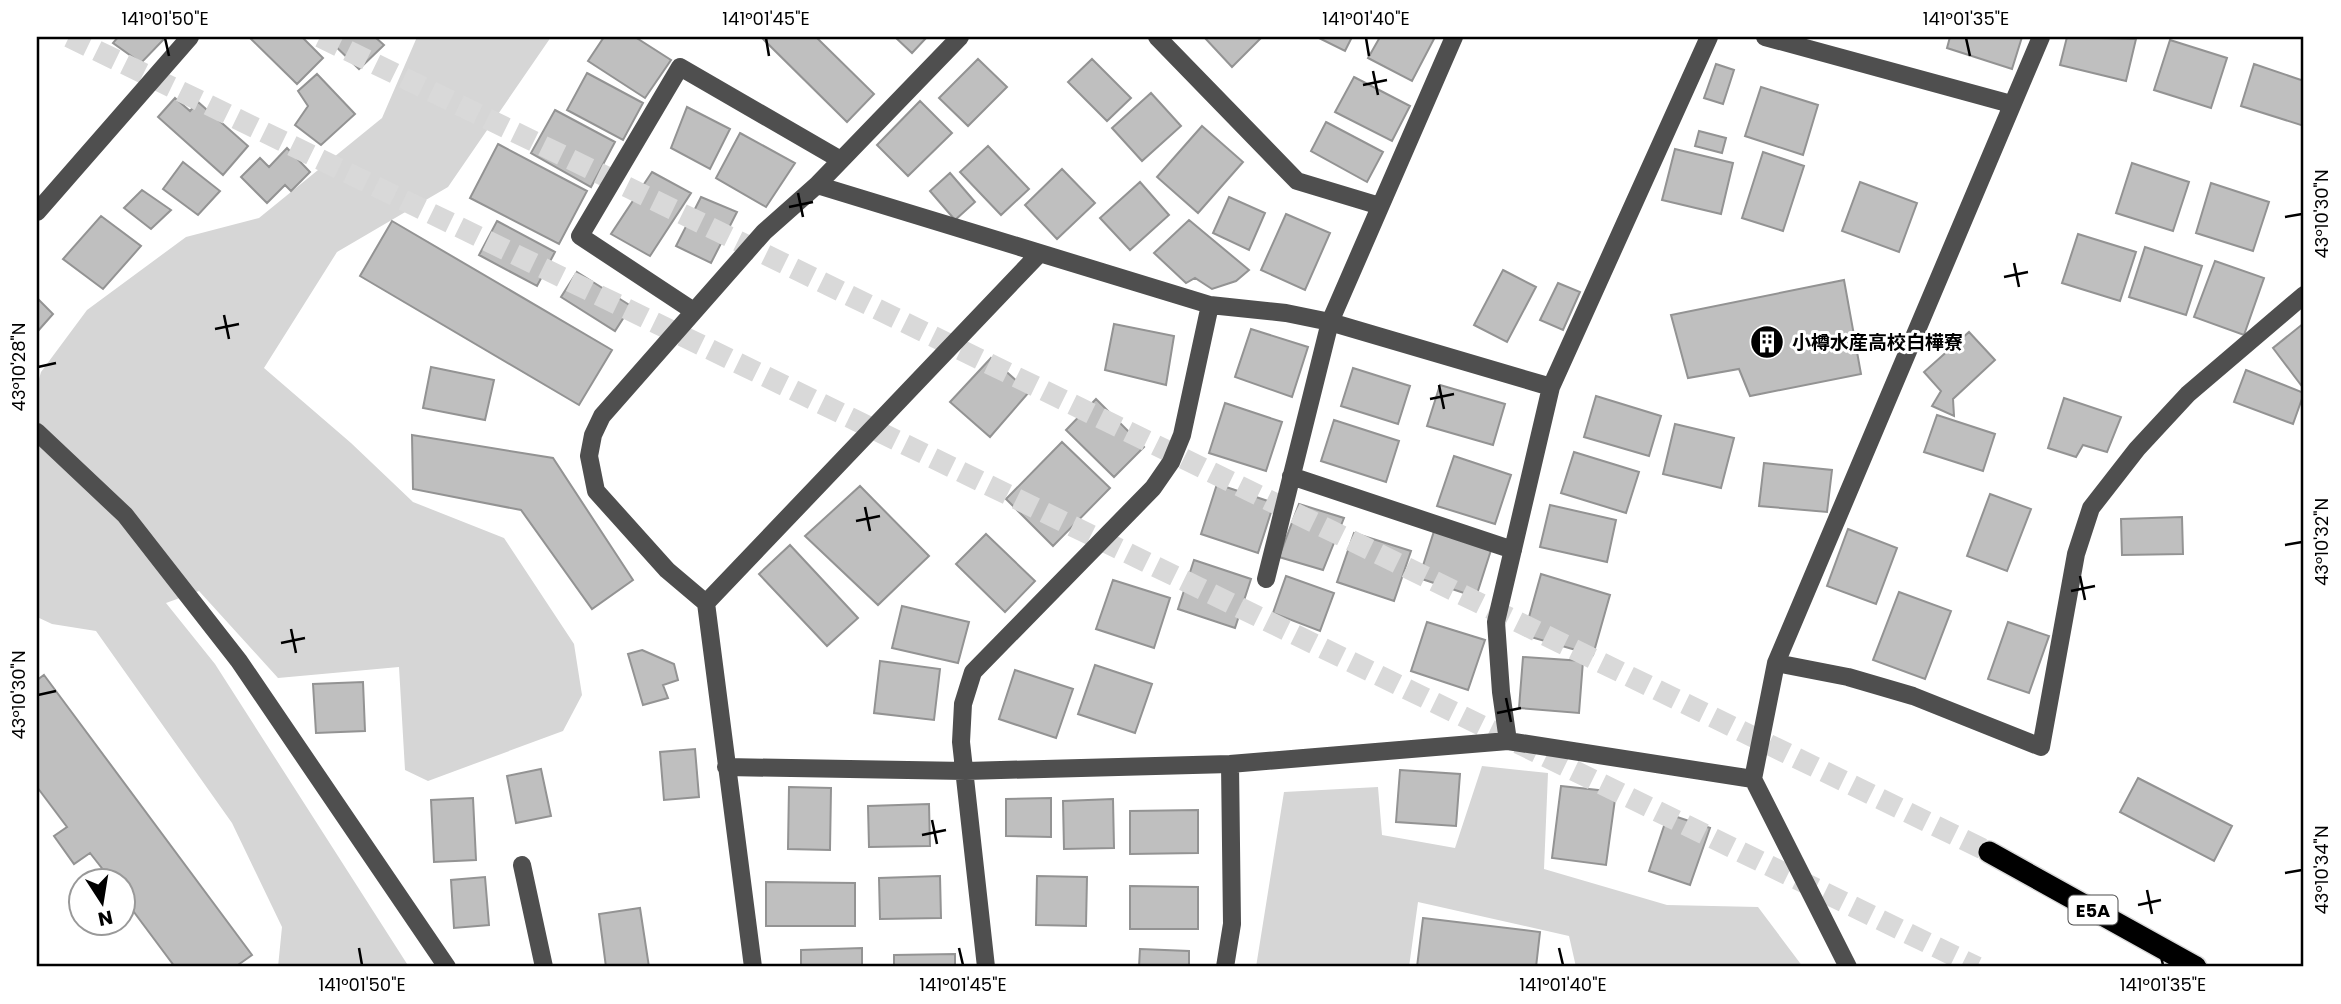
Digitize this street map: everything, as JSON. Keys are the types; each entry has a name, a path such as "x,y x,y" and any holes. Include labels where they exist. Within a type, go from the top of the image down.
{"highway":[{"name":"E5A","path":"1989,852 2196,967"}],"street":[{"path":"37,212 190,37"},
{"path":"753,967 706,603 667,570 596,491 589,456 593,435 602,416 692,310 764,233 817,185 839,159 960,37"},
{"path":"1157,37 1297,180 1380,206"},
{"path":"1266,579 1330,322 1454,37"},
{"path":"1508,741 1496,622 1551,387 1709,37"},
{"path":"1765,37 2011,104"},
{"path":"1849,967 1753,779 1776,663 2040,37"},
{"path":"692,310 580,236 680,67 839,159"},
{"path":"817,185 1038,255 1210,305 1286,313 1330,322 1551,387"},
{"path":"706,603 1038,255"},
{"path":"1776,663 1849,677 1913,696 2041,747 2076,554 2091,508 2137,449 2188,394 2304,295"},
{"path":"986,967 961,742 963,704 973,672 1153,488 1171,462 1182,435 1210,305"},
{"path":"37,432 125,515 239,660 447,967"},
{"path":"1291,476 1513,550"},
{"path":"726,767 966,771 1230,764 1508,741 1753,779"},
{"path":"1225,967 1232,924 1230,764"},
{"path":"522,865 544,967"}],"shaded area":[{"path":"417,37 551,37 448,187 337,252 264,368 351,443 413,502 504,538 574,644 582,695 563,731 428,781 405,770 399,667 278,678 199,591 166,603 215,664 409,967 278,967 282,927 232,823 96,631 52,624 37,617 37,386 41,372 87,310 186,237 259,218 382,118"},
{"path":"1482,766 1548,773 1544,869 1667,905 1758,907 1803,967 1576,967 1569,936 1418,902 1409,967 1256,967 1284,792 1378,787 1382,835 1455,848"}],"building":[{"path":"118,37 166,37 141,63 113,43"},
{"path":"249,37 302,37 323,58 297,84"},
{"path":"326,37 375,37 384,45 359,69"},
{"path":"604,37 635,37 671,60 645,98 588,61"},
{"path":"761,37 816,37 874,94 847,122"},
{"path":"895,37 927,37 912,53"},
{"path":"1204,37 1262,37 1232,67"},
{"path":"1317,37 1352,37 1345,51"},
{"path":"1380,37 1435,37 1412,81 1368,58"},
{"path":"1950,37 2022,37 2012,69 1947,48"},
{"path":"2067,37 2136,39 2126,81 2060,65"},
{"path":"2170,40 2227,58 2211,108 2154,90"},
{"path":"978,59 1007,87 968,126 939,98"},
{"path":"1092,59 1131,98 1107,121 1068,82"},
{"path":"1716,64 1734,70 1723,104 1704,98"},
{"path":"2254,64 2304,81 2304,126 2241,106"},
{"path":"587,73 643,103 623,140 567,110"},
{"path":"317,74 355,114 321,145 295,125 308,106 298,91"},
{"path":"1354,77 1410,106 1392,141 1335,112"},
{"path":"1761,87 1818,105 1803,155 1745,136"},
{"path":"1151,93 1181,126 1142,161 1112,128"},
{"path":"175,98 190,111 198,102 248,146 223,175 158,117"},
{"path":"920,101 952,133 908,176 877,145"},
{"path":"687,107 730,129 710,169 671,148"},
{"path":"555,110 615,142 591,187 531,153"},
{"path":"1326,122 1383,152 1367,182 1311,151"},
{"path":"1202,126 1243,162 1198,213 1157,177"},
{"path":"1699,131 1726,138 1722,153 1695,146"},
{"path":"740,133 795,163 766,207 716,178"},
{"path":"498,144 587,191 559,244 470,198"},
{"path":"988,146 1029,189 1001,215 960,172"},
{"path":"287,148 310,172 291,191 285,185 267,203 241,177 260,158 269,167"},
{"path":"1675,149 1733,163 1721,214 1662,200"},
{"path":"1763,152 1804,166 1783,231 1742,218"},
{"path":"183,162 220,191 198,215 163,189"},
{"path":"2132,163 2189,182 2173,231 2116,213"},
{"path":"1062,169 1095,203 1057,239 1025,205"},
{"path":"652,172 691,193 650,256 611,234"},
{"path":"950,173 975,202 955,220 930,191"},
{"path":"1140,182 1169,215 1130,250 1100,218"},
{"path":"1860,182 1917,203 1899,252 1842,231"},
{"path":"2211,183 2269,202 2253,251 2196,233"},
{"path":"142,190 171,210 151,229 124,208"},
{"path":"701,197 737,212 711,263 676,246"},
{"path":"1229,197 1265,213 1249,250 1213,233"},
{"path":"1286,214 1330,233 1305,290 1261,270"},
{"path":"101,216 141,246 103,289 63,259"},
{"path":"1189,220 1249,270 1236,281 1212,289 1195,278 1186,283 1154,253"},
{"path":"392,221 612,350 579,405 360,276"},
{"path":"497,221 555,252 537,286 479,255"},
{"path":"2078,234 2136,252 2120,301 2062,283"},
{"path":"2145,247 2202,266 2186,315 2129,297"},
{"path":"2215,261 2264,278 2244,335 2194,317"},
{"path":"1503,270 1536,287 1507,342 1474,325"},
{"path":"577,272 631,306 615,331 561,297"},
{"name":"小樽水産高校白樺寮","path":"1844,280 1861,374 1750,396 1739,369 1688,378 1671,315"},
{"path":"1558,283 1580,292 1563,330 1540,320"},
{"path":"37,298 53,314 37,332"},
{"path":"2304,323 2304,389 2273,348"},
{"path":"1114,324 1174,336 1166,385 1105,370"},
{"path":"1251,329 1308,347 1292,397 1235,377"},
{"path":"1969,332 1995,360 1953,399 1954,416 1932,406 1941,391 1924,372"},
{"path":"991,358 1029,392 990,437 950,402"},
{"path":"431,367 494,380 485,420 423,408"},
{"path":"1353,368 1410,386 1398,424 1341,406"},
{"path":"2246,370 2304,393 2293,424 2234,402"},
{"path":"1440,385 1505,404 1493,445 1427,426"},
{"path":"1596,396 1661,416 1649,456 1584,437"},
{"path":"2064,398 2121,417 2107,452 2083,445 2076,457 2048,448"},
{"path":"1096,399 1144,447 1114,477 1066,430"},
{"path":"1225,403 1282,422 1266,471 1209,453"},
{"path":"1937,415 1995,434 1983,471 1924,452"},
{"path":"1334,420 1399,441 1386,482 1321,461"},
{"path":"1675,424 1734,438 1721,488 1663,474"},
{"path":"412,435 553,458 633,580 592,609 521,510 413,489"},
{"path":"1062,442 1110,488 1053,546 1006,499"},
{"path":"1574,452 1639,472 1626,513 1561,493"},
{"path":"1454,456 1511,475 1495,524 1437,506"},
{"path":"1764,463 1832,470 1827,512 1759,506"},
{"path":"1217,484 1274,503 1258,553 1201,534"},
{"path":"860,486 929,556 878,605 805,536"},
{"path":"1990,494 2031,509 2007,571 1967,556"},
{"path":"1299,504 1344,518 1323,570 1279,557"},
{"path":"1550,505 1616,520 1607,562 1540,547"},
{"path":"2182,517 2183,554 2122,555 2121,519"},
{"path":"1435,528 1492,547 1476,597 1419,578"},
{"path":"1848,529 1897,548 1876,604 1827,586"},
{"path":"1354,533 1411,551 1394,601 1337,582"},
{"path":"986,534 1035,581 1005,612 956,564"},
{"path":"790,545 858,618 827,646 759,574"},
{"path":"1194,560 1251,579 1235,628 1178,609"},
{"path":"1541,574 1610,595 1593,655 1524,635"},
{"path":"1286,576 1334,593 1320,631 1273,613"},
{"path":"1113,580 1170,598 1154,648 1096,629"},
{"path":"1899,592 1951,611 1925,679 1873,660"},
{"path":"902,606 969,622 958,663 892,648"},
{"path":"1427,622 1485,640 1468,690 1411,671"},
{"path":"2008,622 2049,636 2029,693 1988,679"},
{"path":"642,650 674,664 678,680 663,685 668,698 643,705 628,654"},
{"path":"1523,657 1583,661 1579,713 1519,708"},
{"path":"880,661 940,669 934,720 874,713"},
{"path":"1095,665 1152,684 1135,733 1078,714"},
{"path":"1015,670 1073,689 1056,738 999,719"},
{"path":"44,675 252,955 235,967 175,967 136,915 136,867 101,867 90,853 74,864 54,836 67,827 37,787 37,680"},
{"path":"363,682 365,731 316,733 313,684"},
{"path":"695,749 699,797 664,800 660,752"},
{"path":"541,769 551,816 516,823 507,776"},
{"path":"1400,770 1460,774 1456,826 1396,822"},
{"path":"2138,778 2232,826 2214,861 2120,812"},
{"path":"1561,786 1616,792 1606,865 1552,858"},
{"path":"789,787 831,788 830,850 788,849"},
{"path":"473,798 476,860 434,862 431,800"},
{"path":"1051,798 1051,837 1006,836 1006,799"},
{"path":"1113,799 1114,848 1064,849 1063,801"},
{"path":"929,804 930,846 869,847 868,806"},
{"path":"1198,810 1198,853 1130,854 1130,811"},
{"path":"1668,814 1710,828 1690,885 1649,871"},
{"path":"940,876 941,918 880,919 879,878"},
{"path":"1037,876 1087,877 1086,926 1036,925"},
{"path":"485,877 489,925 454,928 451,880"},
{"path":"766,882 855,883 855,926 766,926"},
{"path":"1130,886 1198,887 1198,929 1130,929"},
{"path":"640,908 649,967 606,967 599,914"},
{"path":"1423,918 1540,932 1536,967 1417,967"},
{"path":"862,948 862,967 801,967 801,950"},
{"path":"1140,949 1189,951 1189,967 1139,967"},
{"path":"955,954 955,967 894,967 894,955"}],"tunnel":[{"path":"69,37 1977,967"},
{"path":"320,37 1989,852"}],"place":[{"name":"小樽水産高校白樺寮","path":"1767,342"}]}
